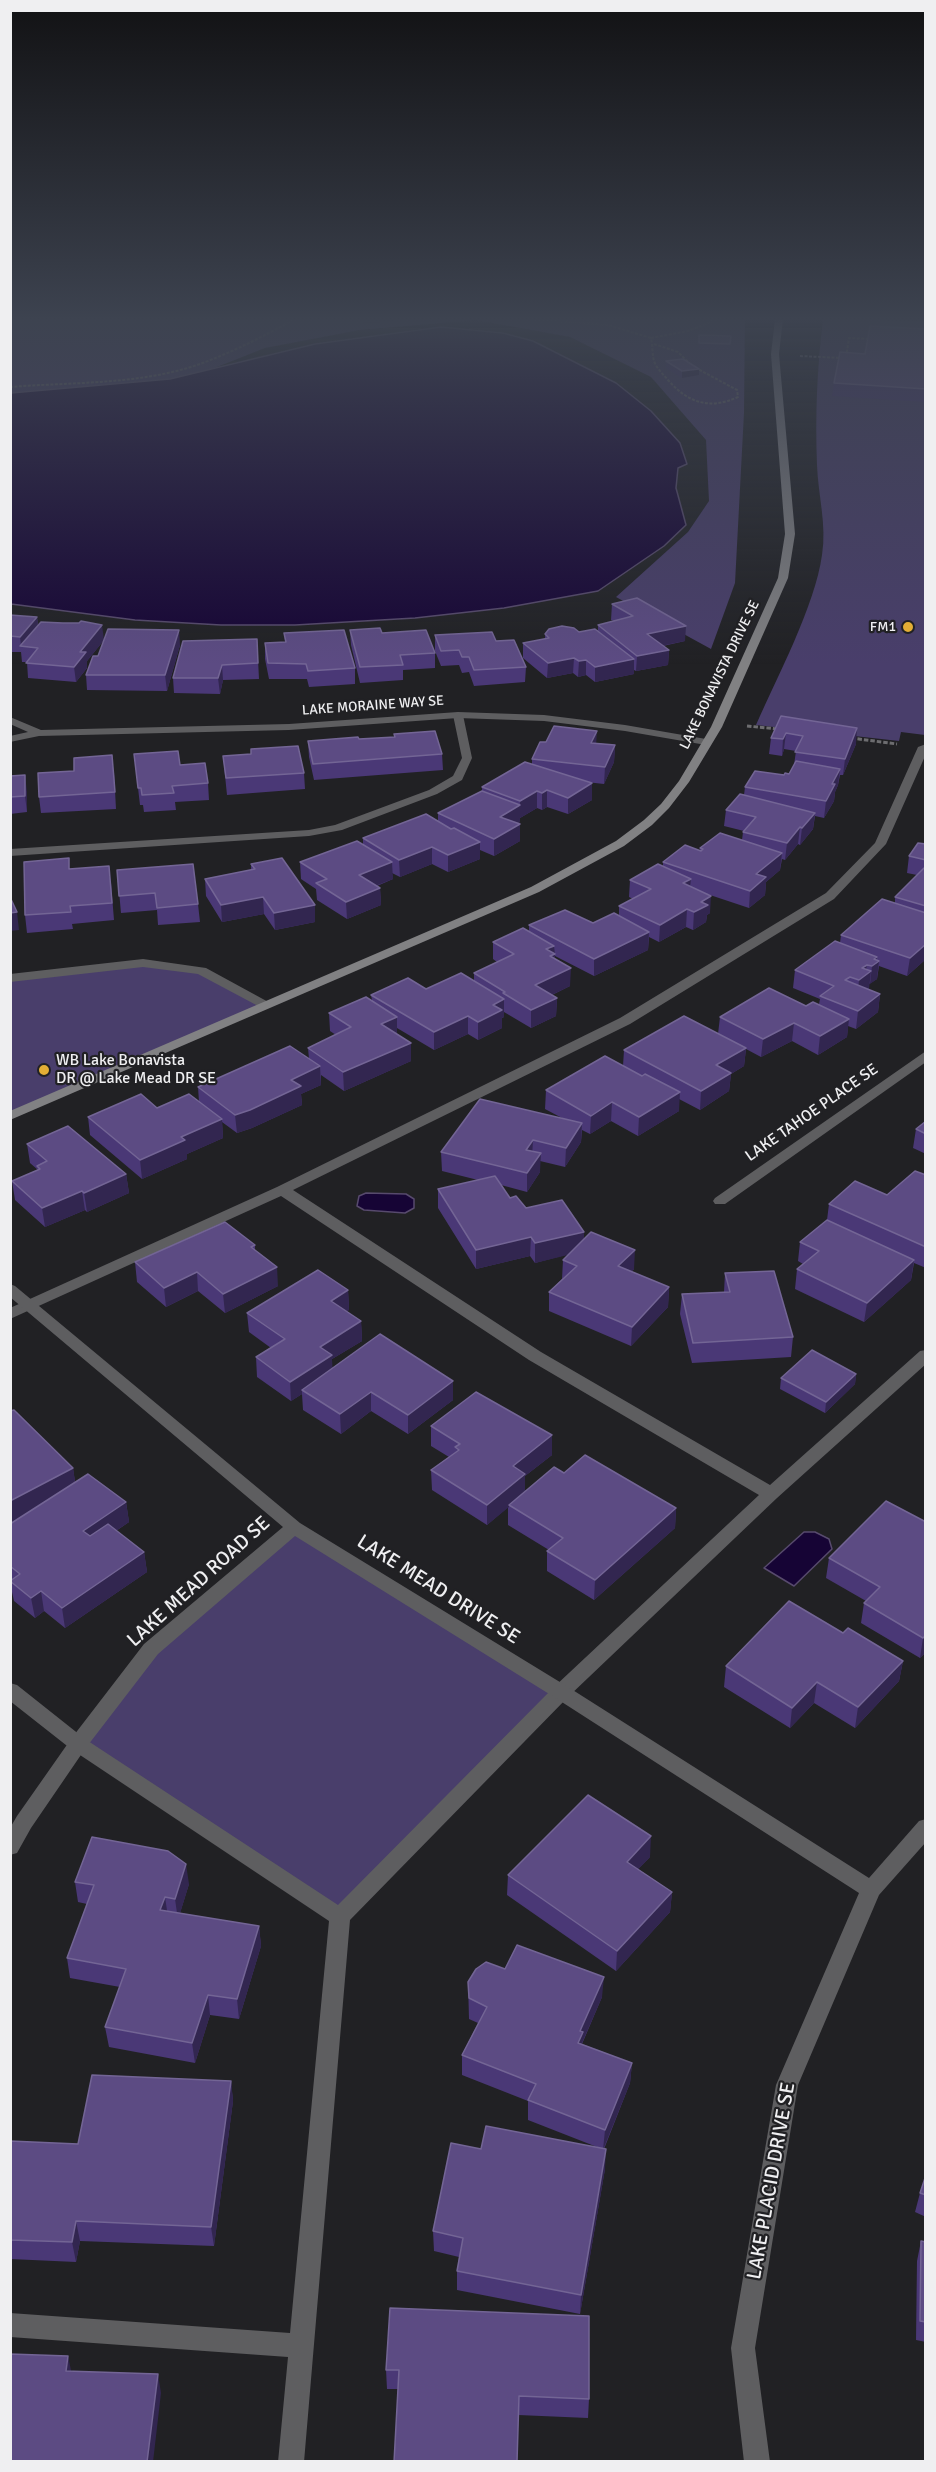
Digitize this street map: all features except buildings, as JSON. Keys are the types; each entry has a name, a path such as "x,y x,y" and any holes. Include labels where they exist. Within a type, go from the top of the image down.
{"street":[{"name":"LAKE BONAVISTA DRIVE SE","path":"10,1116 265,1004 518,897 570,872 625,841 663,807 683,782 717,722 783,578 790,534 782,434"},
{"name":"LAKE MORAINE WAY SE","path":"10,739 39,733 289,727 458,715 544,718 625,728 706,742"},
{"path":"10,853 309,833 338,828 433,792 458,778 467,758 458,715"},
{"name":"LAKE MORAINE WAY SE","path":"10,720 39,733"},
{"path":"10,1314 282,1190 625,1021 830,896 880,844 924,747"},
{"path":"10,978 143,963 201,972 265,1004"},
{"name":"LAKE TAHOE PLACE SE","path":"720,1201 926,1055"},
{"path":"282,1190 535,1356 771,1494"},
{"name":"LAKE MEAD DRIVE SE","path":"10,1289 294,1527 561,1692 871,1890"},
{"path":"291,2462 340,1917 561,1692 771,1494 926,1355"},
{"name":"LAKE MEAD ROAD SE","path":"10,1847 24,1822 78,1744 152,1649 294,1527"},
{"path":"10,1690 78,1744 340,1917"},
{"name":"LAKE PLACID DRIVE SE","path":"757,2462 742,2348 787,2085 871,1890 926,1827"},
{"path":"10,2325 302,2346"}],"path":[{"path":"717,722 786,730"},
{"path":"843,737 924,747"}],"shaded area":[{"path":"11,434 672,434 680,443 687,464 678,468 676,488 686,525 664,546 598,591 504,608 415,618 295,625 221,625 135,620 11,604"},
{"path":"701,434 743,434 735,583 711,649 616,597 688,532 709,501 706,440"},
{"path":"816,434 925,434 925,735 901,732 899,741 756,725 804,619 818,575 823,532"},
{"path":"143,963 201,971 265,1004 11,1116 10,978"},
{"path":"366,1193 406,1194 414,1199 414,1208 405,1213 364,1210 357,1206 359,1196"},
{"path":"294,1527 561,1692 340,1917 78,1744 151,1649"},
{"path":"804,1532 815,1532 829,1539 832,1549 794,1586 764,1568"}],"place":[{"name":"FM1","path":"908,627"},
{"name":"WB Lake Bonavista DR @ Lake Mead DR SE","path":"44,1070"}]}
